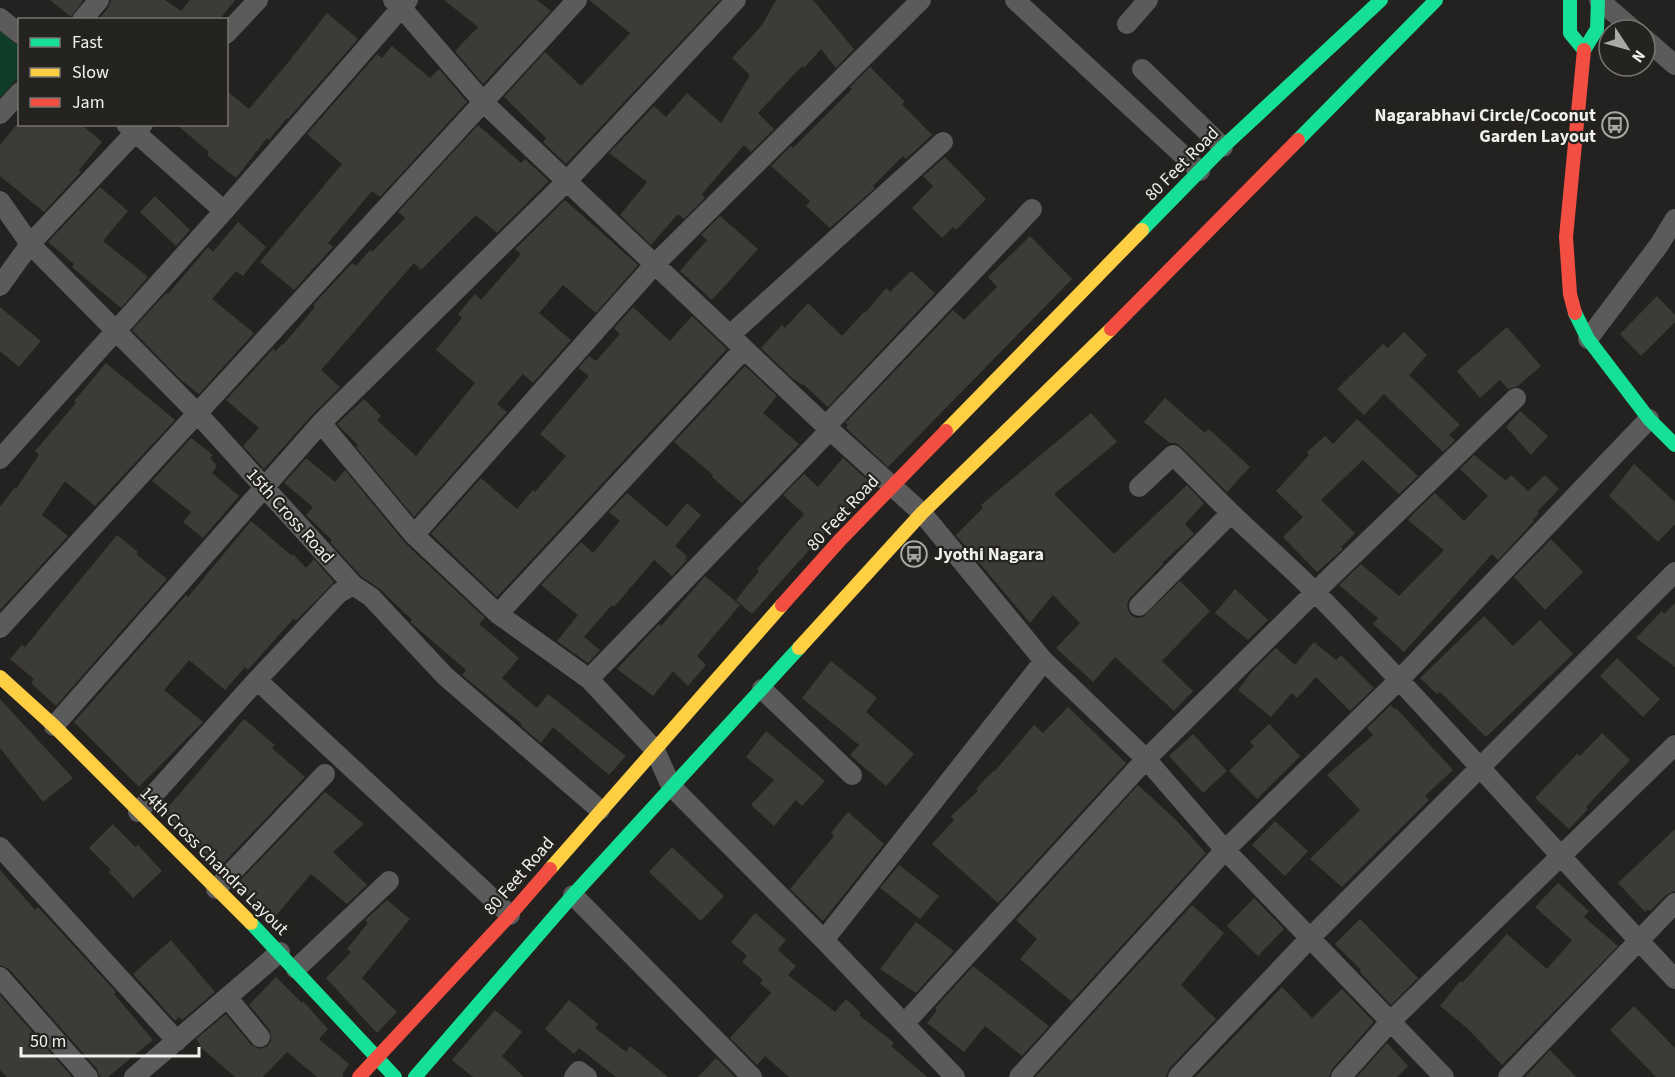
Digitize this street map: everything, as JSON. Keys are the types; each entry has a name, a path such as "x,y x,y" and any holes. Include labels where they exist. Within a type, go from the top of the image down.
{"main road":[{"name":"80 Feet Road","path":"359,1077 510,915 600,810 840,540 1223,147 1381,0"},
{"path":"415,1077 573,895 922,513 1089,351 1436,0"},
{"path":"1570,0 1570,33 1584,50"},
{"path":"1599,0 1597,29 1584,50 1566,237 1570,294 1575,314 1588,339 1649,419 1675,445"},
{"name":"14th Cross Chandra Layout","path":"0,677 54,726 280,952 395,1077"}],"street":[{"path":"84,18 99,0"},
{"path":"228,32 258,0"},
{"path":"0,628 577,0"},
{"path":"54,726 321,423 567,181 736,0"},
{"path":"414,535 655,264 921,0"},
{"path":"1015,0 1200,171"},
{"path":"1127,24 1148,0"},
{"path":"1599,0 1620,18"},
{"path":"0,459 224,211 401,2 484,103 828,428 922,513 1044,661 1146,759 1225,850 1444,1077"},
{"path":"0,18 18,32"},
{"path":"1657,49 1675,65"},
{"path":"1142,69 1223,147"},
{"path":"0,114 18,95"},
{"path":"0,286 30,244 135,127 224,211"},
{"path":"498,614 737,342 943,142"},
{"name":"15th Cross Road","path":"0,201 30,244 198,414 353,585 371,597 446,676 600,810"},
{"path":"589,679 1032,209"},
{"path":"1588,339 1659,245 1675,219"},
{"path":"904,1024 1146,759 1516,398"},
{"path":"1018,1077 1225,850 1400,679 1649,419"},
{"path":"321,423 414,535 498,614 589,679 655,750 671,786 824,940 955,1077"},
{"path":"1139,488 1173,455 1315,592 1400,679 1675,979"},
{"path":"1139,606 1231,513"},
{"path":"1178,1077 1310,938 1675,572"},
{"path":"138,812 256,680 339,593 353,585"},
{"path":"824,940 1044,661"},
{"path":"256,680 510,915"},
{"path":"762,689 852,775"},
{"path":"1341,1077 1391,1021 1675,745"},
{"path":"216,889 325,774"},
{"path":"0,847 177,1041"},
{"path":"296,969 389,881"},
{"path":"573,895 752,1077"},
{"path":"1508,1077 1675,903"},
{"path":"134,1077 280,952"},
{"path":"0,977 88,1077"},
{"path":"227,997 260,1037"},
{"path":"574,1077 579,1071 587,1077"}],"green space":[{"path":"0,31 18,46 18,77 0,98"}],"building":[{"path":"50,0 83,0 71,17"},
{"path":"111,0 165,0 181,11 190,0 235,0 221,18 100,18"},
{"path":"444,0 537,0 551,11 483,84 455,51 478,27"},
{"path":"589,0 720,0 566,164 543,142 546,138 504,97 545,52 581,86 630,33"},
{"path":"776,0 813,0 854,49 836,68 821,49 804,68 802,66 758,113 774,129 751,152 744,145 702,194 705,197 703,200 684,219 678,214 651,245 620,215 647,182 609,153 654,106 666,117 687,93 721,123 750,75 732,58 762,25"},
{"path":"327,13 358,39 269,140 267,138 236,178 207,155 209,152 178,126 228,126 228,92 249,109"},
{"path":"392,46 430,78 439,69 467,102 380,197 372,191 328,243 333,247 294,290 260,262 342,164 307,134 377,54 382,58"},
{"path":"870,67 905,102 902,104 932,135 906,159 903,156 873,186 875,188 830,228 806,206 810,201 771,166 791,146 793,148 852,89 850,87"},
{"path":"17,124 18,126 83,126 102,142 79,170 81,172 44,212 0,176 0,145"},
{"path":"478,125 521,163 525,159 549,181 497,233 476,215 421,270 414,263 321,370 340,387 264,469 243,446 259,428 226,400 273,349 276,351 283,345 315,307 313,305 352,263 356,266 405,218 398,212"},
{"path":"945,157 986,199 956,230 953,227 942,238 912,208 933,186 923,176"},
{"path":"100,187 128,211 103,241 148,277 121,308 72,267 74,264 48,242"},
{"path":"155,196 190,230 176,246 140,212"},
{"path":"565,200 638,265 596,313 563,285 539,313 571,340 533,383 523,374 497,404 507,412 414,517 356,447 358,445 337,424 364,399 381,416 377,420 416,456 475,383 436,350 462,318 458,314 475,294 481,300 521,254 515,249"},
{"path":"720,216 758,249 712,300 680,271 707,240 701,235"},
{"path":"238,222 266,247 243,276 236,271 212,299 254,333 199,394 181,380 132,330 166,293 168,294 208,247 213,252"},
{"path":"1030,236 1072,279 888,467 846,428 848,425 845,423 953,310 964,320 997,287 988,277"},
{"path":"911,271 935,293 828,407 803,384 792,378 761,348 782,325 785,328 808,303 842,336 886,288 890,292"},
{"path":"1657,296 1675,315 1675,322 1641,356 1620,334"},
{"path":"0,307 41,341 19,367 0,351"},
{"path":"633,307 670,341 692,316 727,349 497,597 431,534 481,478 517,509 533,490 535,492 566,456 540,434 589,376 578,368 589,356 596,361 620,334 614,328"},
{"path":"1507,327 1541,366 1518,386 1508,389 1500,380 1480,398 1457,371"},
{"path":"1404,332 1427,355 1409,375 1460,425 1449,435 1455,440 1443,452 1384,394 1364,415 1337,389 1383,344 1388,348"},
{"path":"106,363 175,420 95,506 65,481 42,515 68,536 0,610 0,507 15,487 16,489 39,455 35,451"},
{"path":"745,366 777,396 763,413 799,444 742,503 674,442"},
{"path":"1165,398 1205,433 1209,429 1250,467 1227,492 1181,447 1176,443 1170,443 1144,422"},
{"path":"1520,411 1548,436 1531,455 1506,427"},
{"path":"1091,413 1117,442 1054,494 1114,554 1187,485 1204,503 1185,524 1194,534 1162,563 1127,604 1131,615 1137,618 1143,617 1180,581 1210,611 1162,661 1193,691 1174,711 1115,657 1093,682 1056,648 1080,623 1053,595 1030,623 956,535 983,508 981,505"},
{"path":"1357,419 1418,476 1399,494 1363,460 1321,500 1355,533 1341,547 1343,549 1317,572 1283,537 1303,517 1276,491 1309,455 1307,452 1325,436 1333,444"},
{"path":"191,438 213,455 210,458 217,466 212,473 239,496 203,538 183,522 191,512 152,481"},
{"path":"1474,455 1506,481 1511,475 1528,491 1545,475 1559,489 1537,512 1539,513 1534,521 1498,560 1492,554 1404,652 1373,624 1378,618 1339,585 1361,564 1399,596 1444,550 1408,520 1413,514 1435,493 1464,521 1488,496 1460,469"},
{"path":"306,458 335,482 345,470 406,544 485,618 479,624 519,658 502,678 537,708 548,694 626,756 609,775 553,727 541,743 521,726 522,724 462,675 466,670 410,622 412,620 380,589 361,576 330,542 332,540 306,515 313,507 284,483"},
{"path":"843,458 872,484 828,529 752,614 736,600 759,571 757,569 804,514 783,495 804,474 818,487"},
{"path":"1634,464 1675,502 1675,524 1658,542 1609,496"},
{"path":"627,493 667,527 687,503 701,515 675,546 687,556 685,559 687,560 672,576 654,560 614,607 612,605 584,637 600,650 588,663 557,641 578,615 541,585 581,542 593,553 620,521 609,512"},
{"path":"251,521 292,556 293,554 306,568 314,559 334,582 296,621 294,618 248,670 245,667 225,690 189,660 164,690 203,722 139,787 74,722 186,595 188,597"},
{"path":"117,535 167,579 56,706 31,683 34,679 10,659 22,645 25,647"},
{"path":"1551,539 1583,572 1545,610 1514,577"},
{"path":"705,576 740,605 697,656 706,665 688,686 673,671 653,696 617,669 659,624 661,626"},
{"path":"1235,589 1268,620 1248,640 1215,613"},
{"path":"1675,603 1675,667 1636,638 1662,611 1664,614"},
{"path":"1484,616 1513,646 1540,620 1573,654 1486,737 1440,692 1437,694 1420,678"},
{"path":"1314,642 1336,660 1341,655 1374,688 1350,711 1316,677 1297,698 1292,693 1271,717 1238,690 1254,669 1276,648 1295,665"},
{"path":"1617,658 1660,699 1643,717 1600,676"},
{"path":"831,661 877,698 866,712 914,754 886,786 850,755 859,745 802,698"},
{"path":"0,699 73,778 43,802 0,748"},
{"path":"1391,705 1453,770 1425,796 1429,800 1342,887 1310,859 1360,810 1327,775 1373,735 1367,728"},
{"path":"1068,707 1126,763 998,903 932,844 954,820 951,816 978,791 976,789 994,772 1034,725 1043,733"},
{"path":"244,719 275,745 272,748 305,777 219,868 164,812"},
{"path":"1269,724 1300,756 1257,799 1229,771 1254,746 1250,742"},
{"path":"766,731 825,781 802,806 796,800 774,826 751,805 774,780 746,757"},
{"path":"1602,733 1630,760 1586,807 1588,809 1569,829 1535,798 1577,754 1580,756"},
{"path":"1193,734 1227,771 1203,793 1169,756"},
{"path":"1138,785 1176,820 1206,853 1067,1006 1071,1001 1020,959 1037,939 1016,920"},
{"path":"325,792 364,824 333,852 367,885 347,904 311,874 273,919 236,885"},
{"path":"848,812 884,844 823,921 790,889 834,836 831,833"},
{"path":"1275,821 1308,851 1285,876 1252,845"},
{"path":"113,824 135,847 138,845 162,871 133,898 109,872 111,870 89,848"},
{"path":"1675,829 1675,891 1666,895 1650,911 1648,909 1645,912 1618,883"},
{"path":"672,847 724,896 701,921 649,872"},
{"path":"899,865 939,896 920,919 880,888"},
{"path":"0,870 35,910 38,907 116,992 114,994 153,1040 108,1077 100,1077 97,1069 9,969 0,965"},
{"path":"1558,883 1589,911 1584,917 1618,946 1502,1065 1467,1028 1440,1006 1460,981 1462,983 1507,934 1547,969 1572,940 1535,907"},
{"path":"1254,898 1284,929 1258,956 1227,926"},
{"path":"387,900 410,919 362,978 397,1012 377,1033 326,978 351,952 347,949 368,923 365,920"},
{"path":"1192,905 1224,933 1181,985 1216,1019 1169,1069 1166,1077 1035,1077"},
{"path":"755,913 786,940 778,950 796,966 788,975 835,1012 846,999 861,1013 859,1015 894,1043 891,1046 927,1077 789,1077 765,1056 757,1065 730,1038 771,993 760,983 763,980 742,962 747,956 731,942"},
{"path":"1360,919 1418,978 1391,1005 1335,944"},
{"path":"916,922 954,951 916,993 880,969"},
{"path":"171,940 215,992 182,1020 179,1017 175,1021 133,974"},
{"path":"973,966 1049,1026 1022,1056 985,1026 964,1052 927,1023 937,1010 935,1008"},
{"path":"276,977 302,1003 303,1001 328,1029 319,1039 349,1064 343,1077 317,1077 287,1052 263,1077 235,1077 199,1046 196,1039 226,1014 251,1045 261,1049 268,1046 271,1041 270,1030 249,1005"},
{"path":"1282,987 1312,1018 1342,989 1374,1022 1332,1069 1329,1077 1195,1077"},
{"path":"0,995 72,1077 7,1077 0,1070"},
{"path":"569,1000 598,1024 595,1028 626,1052 630,1046 668,1077 616,1077 579,1048 574,1054 545,1029"},
{"path":"1634,1006 1675,1048 1675,1077 1656,1077 1610,1030"},
{"path":"495,1010 522,1032 502,1056 524,1077 473,1077 452,1060"},
{"path":"1387,1043 1408,1066 1397,1077 1357,1077"},
{"path":"1550,1050 1576,1077 1525,1077"},
{"path":"716,1058 735,1077 698,1077"}],"traffic: fast":[{"path":"1142,230 1223,147 1381,0"},
{"path":"1298,140 1436,0"},
{"path":"1570,0 1570,33 1584,50 1597,29 1598,0"},
{"path":"1575,313 1588,339 1649,419 1675,445"},
{"path":"415,1077 573,895 799,648"},
{"path":"251,923 395,1077"}],"traffic: slow":[{"path":"946,431 1142,230"},
{"path":"799,648 922,513 1111,329"},
{"path":"550,869 782,605"},
{"path":"0,677 54,726 251,923"}],"traffic: jam":[{"path":"1575,313 1570,294 1566,237 1584,50"},
{"path":"1111,329 1298,140"},
{"path":"782,605 840,540 946,431"},
{"path":"359,1077 550,869"}],"place":[{"name":"Nagarabhavi Circle/Coconut Garden Layout","path":"1615,125"},
{"name":"Jyothi Nagara","path":"914,554"}]}
